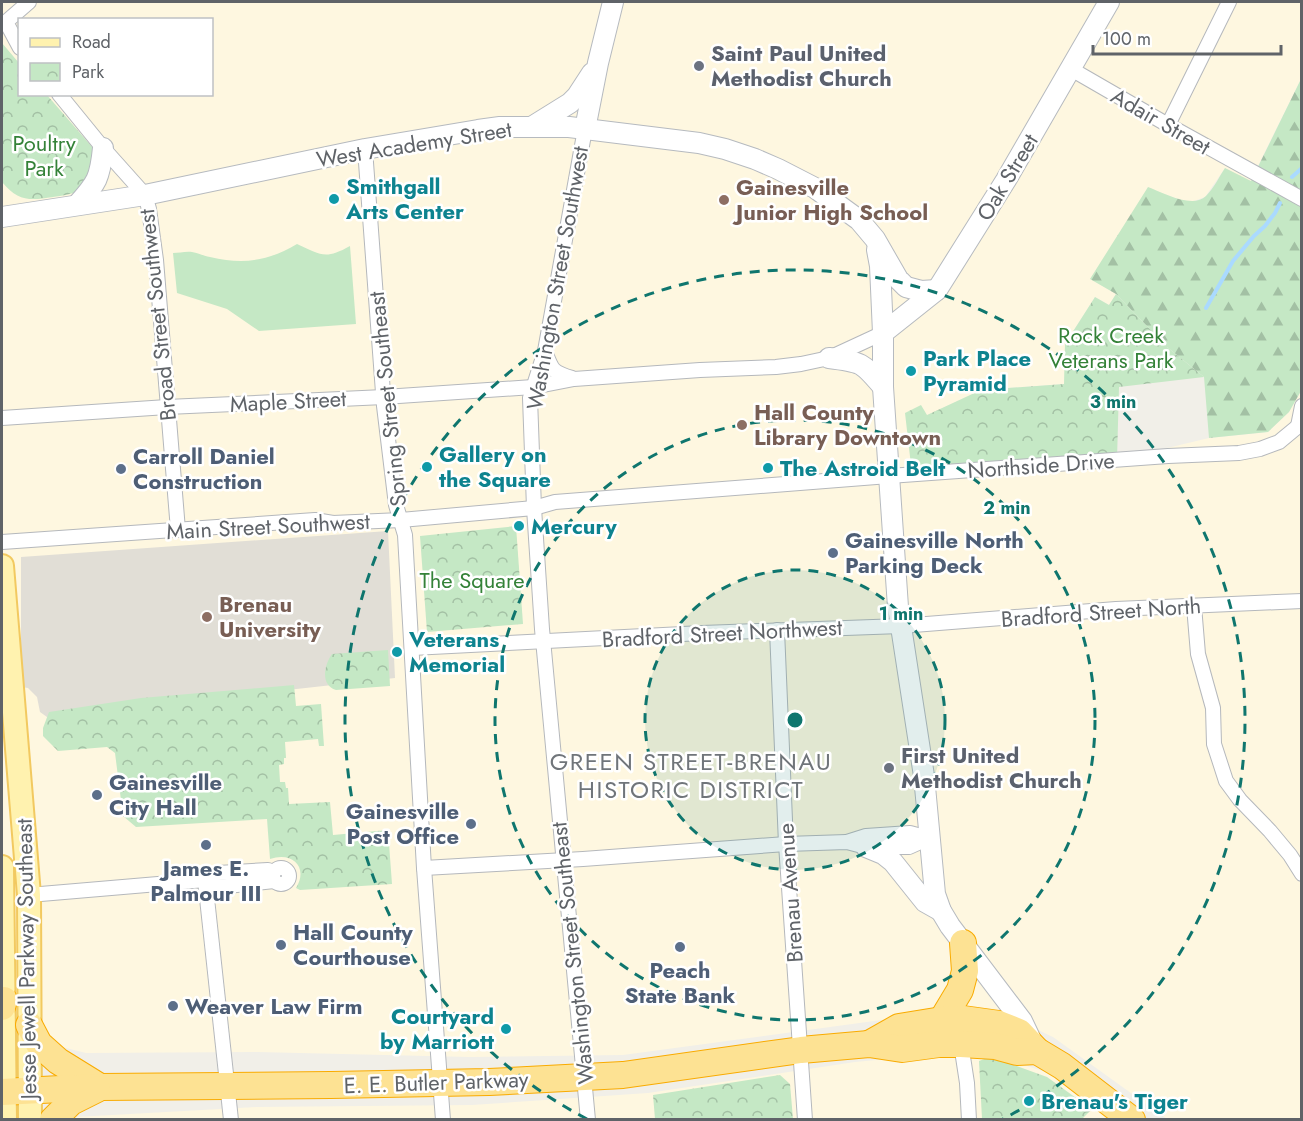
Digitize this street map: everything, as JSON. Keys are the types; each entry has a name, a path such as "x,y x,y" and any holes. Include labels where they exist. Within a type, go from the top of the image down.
{"highway":[{"path":"960,1044 957,1035 942,1020 960,990 965,971 963,943"},
{"name":"E. E. Butler Parkway","path":"869,1044 899,1027 963,1019 999,1024 1019,1032 1037,1051"},
{"path":"29,1024 39,1044 58,1060 100,1087 71,1102 53,1119"},
{"name":"E. E. Butler Parkway","path":"12,1091 100,1087 489,1082 585,1077 634,1074 801,1050 869,1044 902,1049 939,1044 960,1044 995,1046 1017,1052 1037,1051"},
{"path":"1037,1051 1062,1066 1132,1119"}],"main road":[{"name":"Jesse Jewell Parkway Southeast","path":"2,566 7,690 29,895 29,1024 6,1119"},
{"name":"Jesse Jewell Parkway Southeast","path":"2,867 3,1004 12,1091 30,1119"}],"street":[{"path":"18,44 6,22 29,2"},
{"path":"585,129 613,2"},
{"name":"Oak Street","path":"883,333 937,290 980,223 1109,2"},
{"path":"1168,125 1229,2"},
{"path":"533,126 570,103 581,91 598,63"},
{"name":"Adair Street","path":"1071,69 1302,199"},
{"name":"Broad Street Southwest","path":"61,96 145,195 149,209 156,260 178,530"},
{"name":"West Academy Street","path":"2,218 145,195 364,149 500,126 569,127 699,143 725,149 778,169 814,188 859,220 875,239 898,279 906,286 921,291 937,290"},
{"name":"Washington Street Southwest","path":"544,642 534,508 530,398 545,351 585,129"},
{"path":"77,205 98,178 103,148"},
{"name":"Spring Street Southeast","path":"364,149 384,397 396,505 405,535 424,868 443,1119"},
{"path":"875,239 880,266 883,387 896,585 924,777 935,894 940,911 1022,1021 1037,1051"},
{"name":"Maple Street","path":"2,418 167,407 384,397 533,387 574,379 776,367 829,358 883,333"},
{"path":"545,351 555,372 574,379"},
{"path":"829,358 864,365 883,387"},
{"path":"1300,424 1302,406"},
{"name":"Northside Drive","path":"772,484 1239,453 1279,442 1300,424"},
{"name":"Main Street Southwest","path":"2,542 315,520 333,523 401,520 534,508 555,502 772,484"},
{"name":"Bradford Street North","path":"901,626 1116,609 1302,601"},
{"path":"1194,606 1198,654 1213,708 1214,744 1226,781 1239,800 1290,855 1302,874"},
{"name":"Bradford Street Northwest","path":"412,648 702,633 901,626"},
{"name":"Brenau Avenue","path":"777,630 786,844 805,1119"},
{"name":"Washington Street Southeast","path":"544,642 588,1119"},
{"path":"424,868 847,842 866,836 910,833 929,838"},
{"path":"866,847 909,847 929,838"},
{"path":"847,842 883,854 893,862 919,895 940,911"},
{"path":"29,895 205,880 218,887 274,876"},
{"path":"205,880 231,1119"},
{"path":"960,1044 967,1083 969,1119"}],"shaded area":[{"path":"2,2 1301,2 1301,79 1250,182 1225,168 1205,197 1191,202 1148,188 1091,279 1116,294 1109,305 1095,297 1065,344 1065,384 981,390 926,416 905,413 1117,460 1209,438 1268,432 1289,412 1301,391 1301,1119 1167,1119 1053,1037 997,1011 970,1008 623,1055 470,1057 257,1052 86,1053 62,1047 2,1048"},
{"name":"Brenau University","path":"388,531 395,678 47,717 40,712 37,697 28,688 21,687 21,557"},
{"path":"952,1053 992,1055 1049,1073 1113,1119 66,1120 76,1117 257,1107 472,1105 648,1093 855,1062"}],"green space":[{"name":"Poultry Park","path":"2,43 18,62 18,96 48,96 93,148 96,157 81,190 71,194 25,198 13,193 2,182"},
{"path":"1301,79 1301,391 1289,412 1268,432 1209,438 1204,377 1167,347 1116,294 1090,279 1148,187 1178,199 1194,201 1206,196 1225,168 1251,181"},
{"path":"297,244 323,254 335,253 350,246 356,324 259,331 227,309 177,293 173,253 192,252 208,257 245,261 266,258"},
{"name":"Rock Creek Veterans Park","path":"1116,294 1167,347 1204,377 1119,387 1117,460 912,474 905,413 921,405 927,415 981,390 1064,384 1065,344 1095,297 1109,305"},
{"name":"The Square","path":"516,526 523,624 427,632 420,536"},
{"path":"388,650 390,686 336,690 328,684 325,674 332,654"},
{"path":"294,685 296,706 321,704 324,746 319,746 318,739 285,742 286,758 284,758 284,764 279,765 280,782 285,782 288,788 289,804 330,802 333,835 388,830 392,884 300,890 296,888 301,873 296,863 285,857 270,859 267,819 136,827 123,816 115,753 107,747 58,751 43,736 43,728 49,712 141,698"},
{"path":"987,1058 1047,1077 1091,1110 1082,1119 982,1119 979,1061"},
{"path":"780,1075 790,1084 793,1119 655,1119 653,1095"}],"waterway":[{"path":"1292,177 1302,168"},
{"path":"1206,308 1233,261 1265,226 1280,203"}],"place":[{"name":"Saint Paul United Methodist Church","path":"699,66"},
{"name":"Smithgall Arts Center","path":"334,199"},
{"name":"Gainesville Junior High School","path":"724,200"},
{"name":"Park Place Pyramid","path":"911,371"},
{"name":"Hall County Library Downtown","path":"742,425"},
{"name":"Gallery on the Square","path":"427,467"},
{"name":"The Astroid Belt","path":"768,468"},
{"name":"Carroll Daniel Construction","path":"121,469"},
{"name":"Mercury","path":"519,526"},
{"name":"Gainesville North Parking Deck","path":"833,553"},
{"name":"Brenau University","path":"207,617"},
{"name":"Veterans Memorial","path":"397,652"},
{"name":"First United Methodist Church","path":"889,768"},
{"name":"Gainesville City Hall","path":"97,795"},
{"name":"Gainesville Post Office","path":"471,824"},
{"name":"James E. Palmour III","path":"206,845"},
{"name":"Hall County Courthouse","path":"281,945"},
{"name":"Peach State Bank","path":"680,947"},
{"name":"Weaver Law Firm","path":"173,1006"},
{"name":"Courtyard by Marriott","path":"506,1029"},
{"name":"Brenau's Tiger","path":"1029,1101"}],"district":[{"name":"GREEN STREET-BRENAU HISTORIC DISTRICT","path":"691,775"}]}
